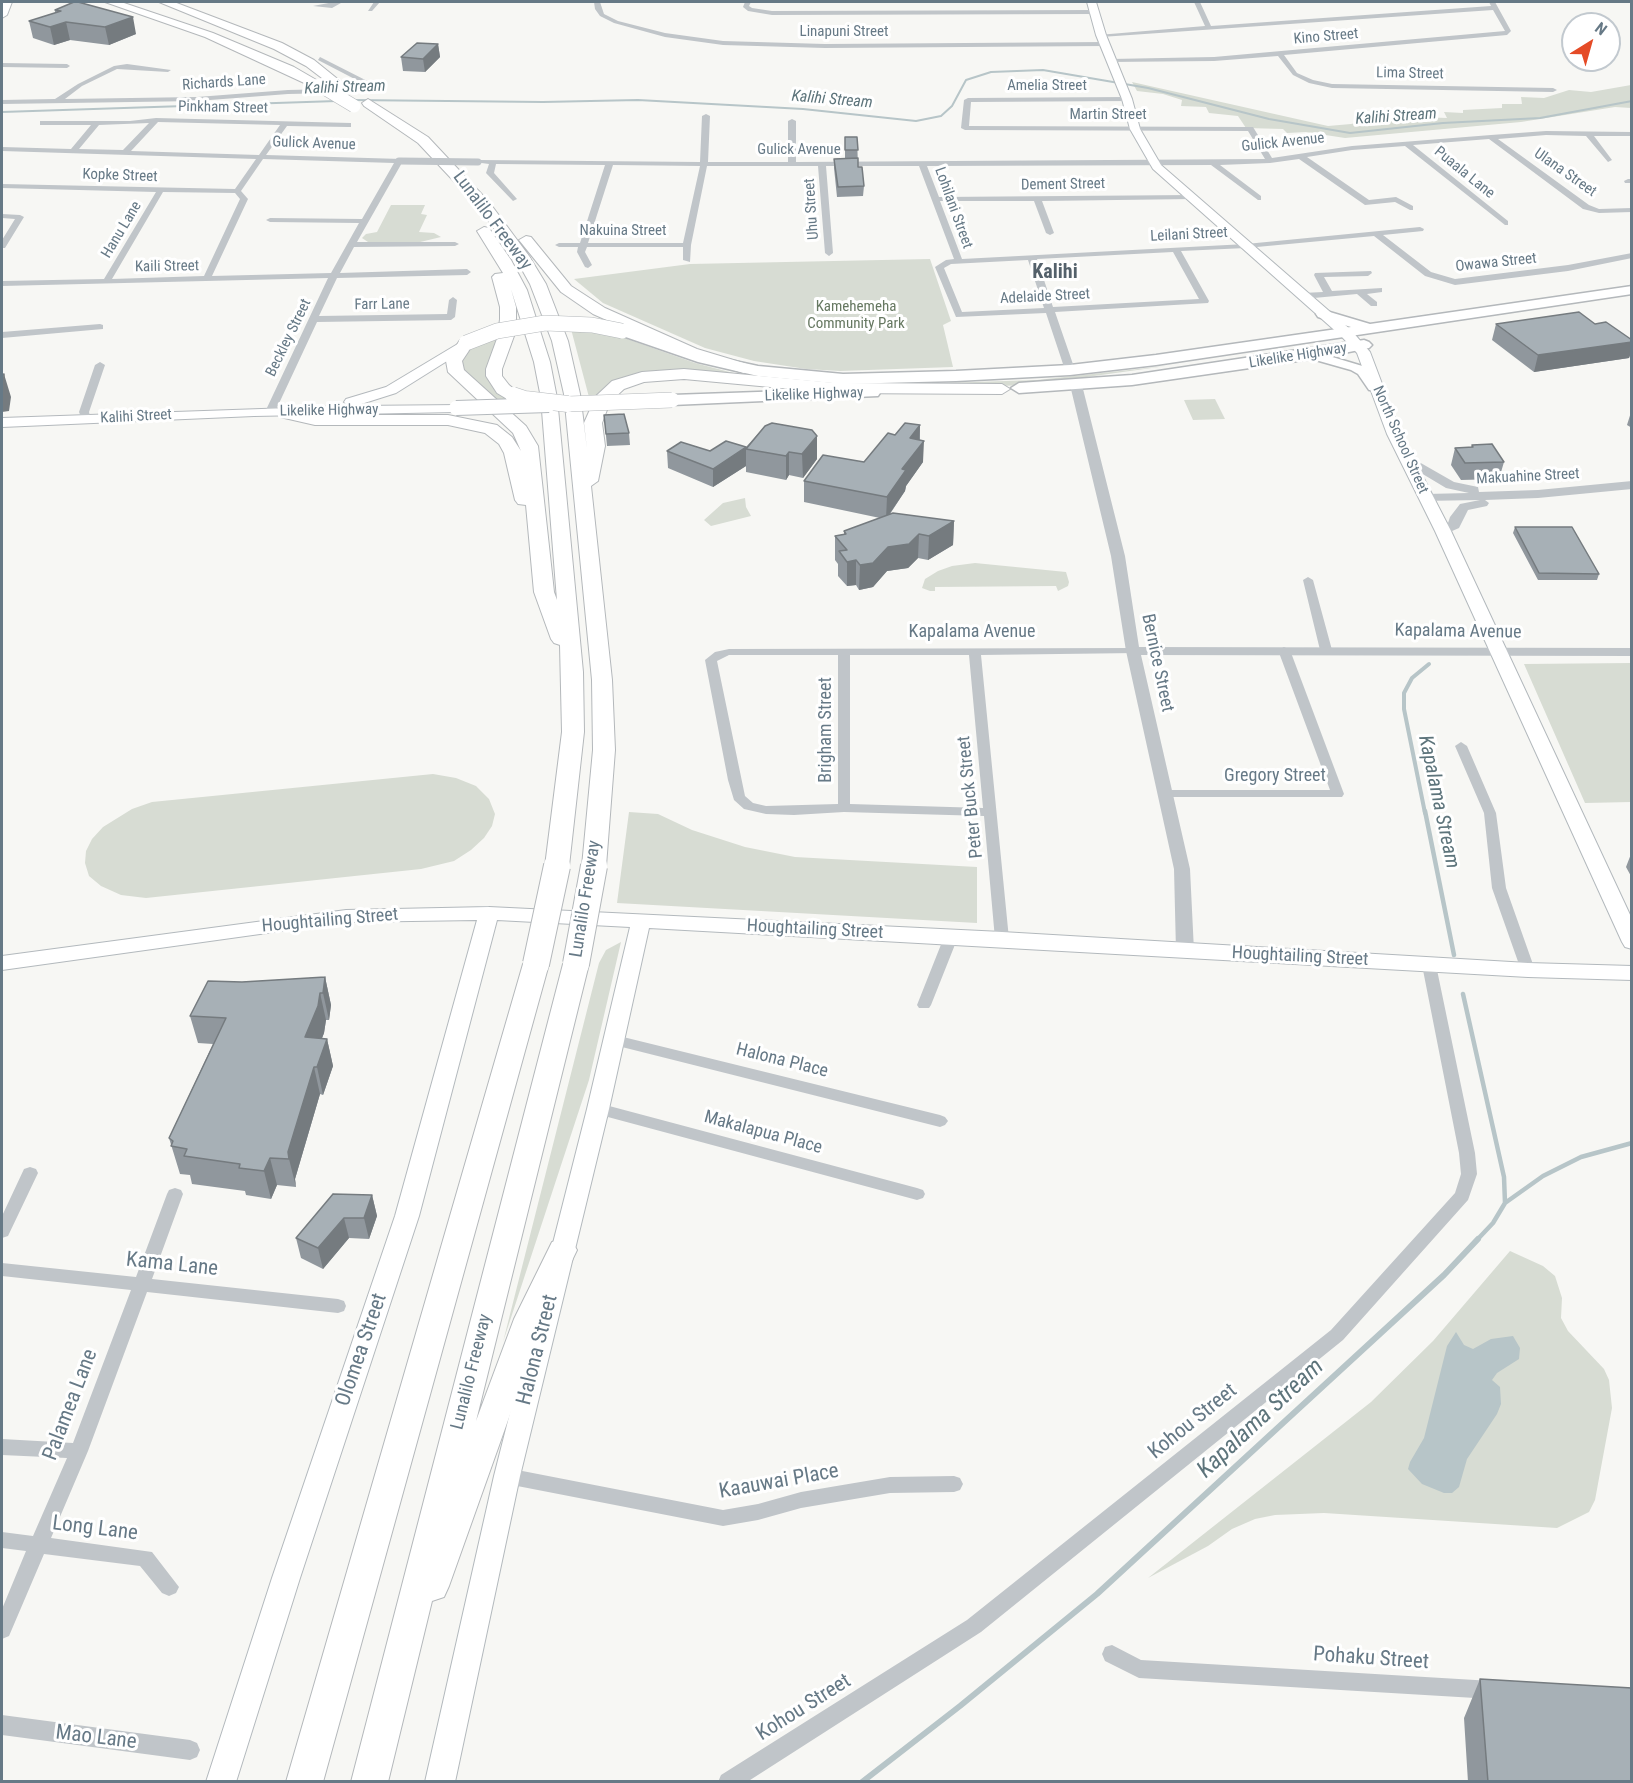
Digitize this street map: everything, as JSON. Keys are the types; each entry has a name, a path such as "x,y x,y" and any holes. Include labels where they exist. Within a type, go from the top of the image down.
{"highway":[{"path":"111,2 209,35"},
{"path":"128,2 290,69 361,104"},
{"path":"147,2 277,52 339,85"},
{"path":"165,2 242,31"},
{"path":"180,2 310,63 339,85"},
{"name":"Lunalilo Freeway","path":"339,85 417,152 454,189 466,206"},
{"name":"Lunalilo Freeway","path":"361,104 423,140 459,176 522,256 538,285 560,341 572,394 602,680 604,750 594,866 576,964 369,1782"},
{"path":"459,176 523,236 566,289 583,302 617,321 674,345 711,359 758,371"},
{"name":"Lunalilo Freeway","path":"304,1782 536,964 557,866 572,742 573,672 549,398 542,362 524,304 512,276 478,223"},
{"path":"491,240 493,264 501,279 508,307 506,336 494,369 494,376 503,389 525,399 568,404"},
{"name":"Likelike Highway","path":"466,343 497,331 545,323 592,325 622,331 703,359 758,371 853,379 1070,369 1184,356 1383,327 1631,301"},
{"name":"Likelike Highway","path":"1397,340 1631,301"},
{"path":"1323,314 1355,324 1383,327"},
{"path":"466,343 454,361 456,372 520,430 529,446 544,592 573,672"},
{"name":"Likelike Highway","path":"568,404 1077,385 1132,380 1303,357 1367,345"},
{"path":"1303,357 1339,361 1364,370 1375,387"},
{"path":"584,507 596,446 593,423 596,412 608,392 629,380 671,373 835,388 1002,389"},
{"path":"278,412 315,420 448,420 491,429 506,441 513,453 514,467 540,554"},
{"path":"379,1738 529,1319 562,1250"}],"main road":[{"path":"2,15 7,2"},
{"name":"North School Street","path":"1093,7 1111,61 1127,99 1135,129 1153,162 1162,173 1323,314 1346,333 1367,345 1375,387 1405,458 1443,531 1632,942"},
{"name":"Likelike Highway","path":"278,412 294,406 357,401 376,396 402,384 466,343"},
{"path":"402,384 398,393 398,405 405,410"},
{"name":"Likelike Highway","path":"278,412 568,404"},
{"name":"Kalihi Street","path":"2,425 23,422 278,412"},
{"name":"Houghtailing Street","path":"2,963 346,916 489,914 1002,939 1429,965 1632,973"},
{"name":"Olomea Street","path":"221,1782 286,1578 407,1216 489,914"},
{"name":"Halona Street","path":"440,1782 507,1476 615,1040 641,920"},
{"path":"2,977 50,958"}],"street":[{"path":"316,6 332,6 338,3 336,2"},
{"path":"370,10 377,2"},
{"name":"Linapuni Street","path":"597,2 602,15 616,22 665,35 723,43 804,46 1103,39 1493,5"},
{"path":"748,2 746,7 750,10 772,13 972,12 1093,7"},
{"path":"969,2 972,12"},
{"path":"1197,2 1209,28"},
{"name":"Kino Street","path":"1111,61 1214,59 1505,34 1508,31 1493,5"},
{"name":"Lima Street","path":"1280,54 1295,75 1311,82 1332,86 1552,90"},
{"name":"Richards Lane","path":"2,102 197,99 288,92 381,90 320,59"},
{"path":"2,65 67,66"},
{"path":"57,101 80,85 116,67 168,70"},
{"name":"Amelia Street","path":"965,128 968,100 1127,99"},
{"path":"687,260 687,245 704,164 706,116"},
{"path":"126,152 156,120"},
{"name":"Pinkham Street","path":"43,123 130,123 156,120 348,125"},
{"path":"792,121 792,163"},
{"path":"73,151 97,123"},
{"path":"206,280 244,199 237,191 285,123"},
{"name":"Martin Street","path":"965,128 1250,129 1270,161"},
{"path":"1588,133 1608,160"},
{"name":"Gulick Avenue","path":"2,149 477,162 1213,163 1270,161 1352,148 1491,137 1588,133 1632,134"},
{"name":"Ulana Street","path":"1491,137 1586,207 1599,211 1632,210"},
{"name":"Puaala Lane","path":"1407,144 1504,223"},
{"path":"1300,156 1368,203 1396,199 1410,208"},
{"name":"Beckley Street","path":"278,412 313,319 333,277 399,161"},
{"path":"493,162 490,173 513,199"},
{"path":"588,265 581,252 610,163"},
{"name":"Lohilani Street","path":"922,163 959,261"},
{"path":"1213,163 1258,198"},
{"name":"Uhu Street","path":"822,164 829,253"},
{"name":"Kopke Street","path":"2,186 237,191"},
{"name":"Hanu Lane","path":"106,282 160,191"},
{"name":"Dement Street","path":"935,199 1192,197"},
{"path":"1037,199 1050,233"},
{"path":"2,216 21,217 2,246"},
{"path":"270,220 366,221"},
{"name":"Leilani Street","path":"959,261 1246,246 1420,229"},
{"name":"Owawa Street","path":"1377,234 1428,274 1455,282 1568,268 1632,255"},
{"path":"352,245 455,244"},
{"name":"Nakuina Street","path":"559,245 687,245"},
{"name":"Adelaide Street","path":"959,261 946,263 939,267 959,315 1205,301 1176,249"},
{"path":"1032,258 1070,369"},
{"path":"333,277 350,274 467,272"},
{"path":"1329,294 1318,274 1368,273"},
{"name":"Kaili Street","path":"2,284 333,277"},
{"path":"1303,296 1379,290"},
{"path":"1360,292 1374,304"},
{"name":"Farr Lane","path":"313,319 451,317 453,300"},
{"path":"2,335 100,327"},
{"path":"86,420 84,412 100,365"},
{"name":"Bernice Street","path":"1077,385 1118,556 1133,651 1182,869 1185,951"},
{"path":"1405,458 1450,485 1528,495"},
{"name":"Makuahine Street","path":"1426,498 1528,495 1632,485"},
{"path":"1443,531 1454,525 1456,517 1464,507 1528,495"},
{"path":"1308,579 1326,650"},
{"name":"Kapalama Avenue","path":"990,812 844,808 766,810 741,801 734,780 710,662 716,655 729,652 1326,650 1632,652"},
{"name":"Gregory Street","path":"1167,795 1338,794 1284,651"},
{"name":"Brigham Street","path":"844,652 844,808"},
{"name":"Peter Buck Street","path":"975,652 1002,939"},
{"path":"1461,746 1490,813 1499,888 1528,970"},
{"path":"924,1005 951,937"},
{"name":"Kohou Street","path":"728,1782 974,1626 1337,1335 1462,1196 1469,1174 1467,1153 1429,965"},
{"name":"Halona Place","path":"615,1040 940,1121"},
{"name":"Makalapua Place","path":"598,1109 917,1194"},
{"path":"2,1232 30,1173"},
{"name":"Palamea Lane","path":"2,1630 79,1451 175,1194"},
{"name":"Kama Lane","path":"2,1269 338,1306"},
{"path":"2,1447 79,1451"},
{"name":"Kaauwai Place","path":"507,1476 723,1518 758,1512 801,1500 890,1485 954,1484"},
{"name":"Long Lane","path":"2,1540 145,1558 169,1587"},
{"name":"Pohaku Street","path":"1112,1654 1139,1669 1514,1692"},
{"name":"Mao Lane","path":"2,1725 190,1750"}],"green space":[{"path":"1132,82 1328,126 1375,119 1399,122 1400,119 1420,120 1419,117 1447,118 1444,112 1463,113 1463,110 1502,108 1502,104 1522,104 1521,97 1544,98 1569,90 1591,92 1631,85 1631,108 1615,107 1521,122 1345,138 1306,132 1287,133 1283,129 1246,128 1238,116 1209,113 1206,107 1181,106 1182,100 1163,94 1137,91"},
{"path":"391,205 425,205 421,214 427,215 419,232 434,233 441,237 416,243 368,242 362,238 366,234 377,232"},
{"name":"Kamehemeha Community Park","path":"930,259 951,321 943,325 953,367 840,371 806,369 754,361 705,348 603,303 574,279 690,264"},
{"path":"571,329 619,336 695,363 745,376 851,386 1037,380 1166,366 1029,385 905,389 653,376 590,401"},
{"path":"499,337 489,381 495,391 515,401 498,404 463,373 462,358 468,350"},
{"path":"1215,399 1225,419 1193,420 1184,400"},
{"path":"745,498 746,507 751,516 711,526 704,520 723,503"},
{"path":"975,563 1066,572 1069,582 1068,586 1058,591 1056,586 935,587 935,591 922,588 925,579 938,571 952,566"},
{"path":"1631,663 1631,802 1585,803 1524,664"},
{"path":"433,774 456,778 476,786 489,799 495,814 492,826 484,838 454,861 421,869 146,898 121,895 101,886 89,876 85,863 86,851 92,839 103,827 132,809 152,802"},
{"path":"629,812 658,814 692,830 745,847 795,857 977,867 977,923 617,903"},
{"path":"621,942 589,1080 503,1342 599,963 606,950"},
{"path":"1510,1251 1543,1266 1555,1276 1562,1298 1561,1318 1568,1331 1604,1369 1609,1380 1612,1408 1595,1500 1589,1512 1557,1528 1324,1513 1275,1515 1255,1519 1232,1529 1208,1546 1148,1578 1371,1402 1433,1341"}],"shaded area":[{"path":"1456,1332 1464,1345 1473,1349 1491,1339 1513,1336 1520,1348 1519,1359 1497,1373 1492,1380 1500,1387 1501,1404 1497,1414 1467,1459 1459,1487 1452,1493 1444,1493 1422,1484 1408,1469 1424,1438 1447,1346"}],"building":[{"path":"74,2 133,17 105,27 66,22 50,27 29,21 61,11 55,10"},
{"path":"417,43 438,44 423,59 401,57"},
{"path":"845,137 857,137 858,150 845,150"},
{"path":"858,158 858,167 862,167 864,186 838,187 834,159"},
{"path":"1579,312 1595,324 1606,322 1632,342 1538,355 1496,324"},
{"path":"624,414 629,433 606,434 604,415"},
{"path":"772,423 812,430 817,436 802,454 789,452 786,456 746,449 765,426"},
{"path":"905,423 920,425 910,438 924,441 902,469 906,470 887,497 804,481 823,455 864,462 888,433 895,435"},
{"path":"726,441 746,447 713,469 667,451 681,442 710,451"},
{"path":"1492,444 1504,462 1465,463 1455,448 1473,447 1472,445"},
{"path":"893,513 954,521 929,536 919,534 909,544 888,547 873,563 860,565 856,560 847,562 839,551 847,550 835,536 846,534 844,531"},
{"path":"1515,527 1572,527 1599,574 1539,573"},
{"path":"325,977 323,993 320,993 318,1006 305,1037 327,1039 317,1067 314,1067 288,1152 289,1159 270,1158 264,1171 239,1168 240,1164 184,1156 187,1149 171,1146 173,1141 169,1138 226,1018 190,1016 208,981 242,982"},
{"path":"333,1194 372,1195 364,1218 344,1218 318,1248 296,1238"},
{"path":"1480,1679 1632,1688 1632,1782 1488,1782"}],"waterway":[{"name":"Kalihi Stream","path":"351,100 543,102 638,100 803,109 916,121 941,116 952,106 966,80 991,72 1043,70 1148,88 1269,119 1350,133 1443,123 1540,118 1632,101"},
{"name":"Kalihi Stream","path":"2,112 337,101"},
{"name":"Kapalama Stream","path":"1425,813 1404,709 1404,693 1412,678 1429,664"},
{"name":"Kapalama Stream","path":"1425,811 1454,955"},
{"name":"Kapalama Stream","path":"1463,994 1504,1177 1505,1203"},
{"path":"1505,1203 1543,1176 1581,1157 1632,1143"},
{"name":"Kapalama Stream","path":"1476,1241 1493,1223 1505,1203"},
{"name":"Kapalama Stream","path":"862,1782 960,1706 1097,1594 1444,1275 1478,1239"}],"district":[{"name":"Kalihi","path":"1055,273"}]}
